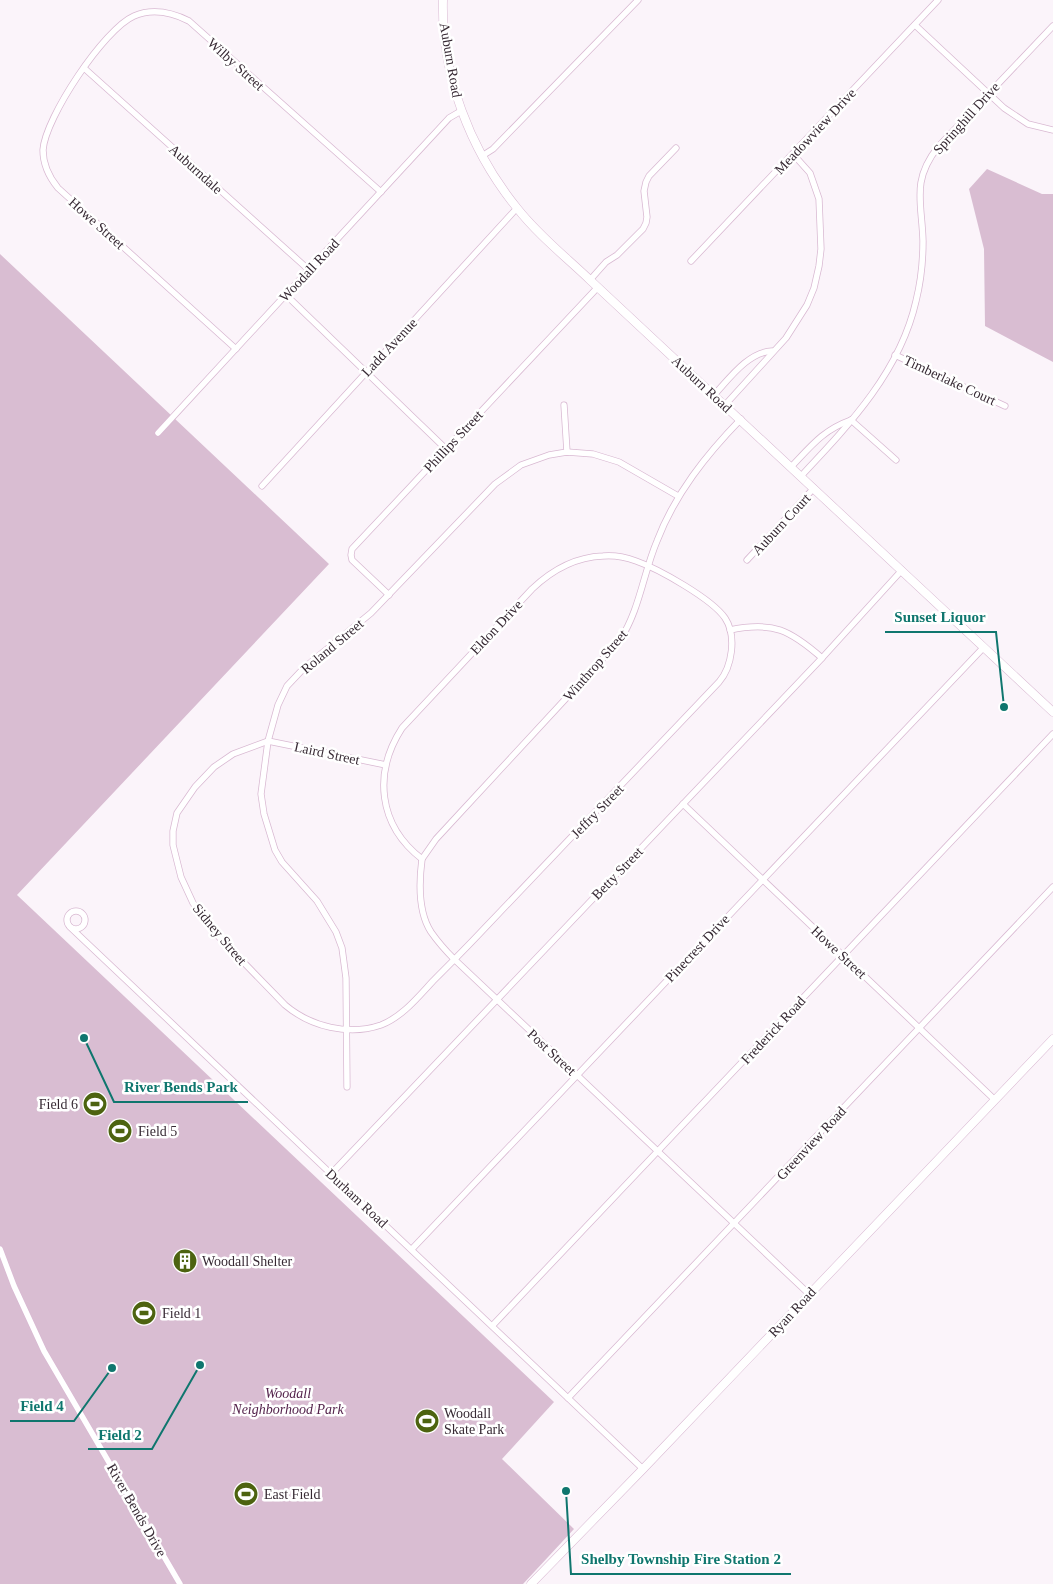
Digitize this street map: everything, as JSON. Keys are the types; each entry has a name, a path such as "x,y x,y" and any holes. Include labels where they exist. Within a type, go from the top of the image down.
{"main road":[{"name":"Auburn Road","path":"443,0 445,37 453,84 461,110 482,156 517,208 590,280 1053,712"},
{"name":"Ryan Road","path":"531,1584 1053,1039"}],"street":[{"path":"482,156 493,149 638,0"},
{"name":"Meadowview Drive","path":"691,261 938,0"},
{"name":"Wilby Street","path":"84,68 102,44 127,20 151,12 166,12 181,17 196,28 381,192"},
{"path":"915,24 988,94 1016,118 1038,128 1053,130"},
{"name":"Springhill Drive","path":"801,476 852,420 875,391 895,355 912,316 922,271 923,240 919,197 922,175 927,164 938,147 1053,26"},
{"name":"Auburndale","path":"84,68 308,270"},
{"name":"Howe Street","path":"84,68 56,113 44,141 44,161 52,181 236,349"},
{"name":"Woodall Road","path":"158,433 450,118 461,110"},
{"path":"590,280 606,262 617,255 643,228 647,218 644,191 646,182 649,176 676,148"},
{"path":"725,405 791,332 807,305 819,266 821,249 818,192 810,174 793,154"},
{"name":"Ladd Avenue","path":"262,486 517,208"},
{"name":"Phillips Street","path":"389,596 352,560 352,549 598,287"},
{"path":"286,295 446,449"},
{"path":"714,395 752,358 772,351"},
{"name":"Timberlake Court","path":"895,355 1005,406"},
{"path":"564,405 568,452"},
{"name":"Winthrop Street","path":"422,859 436,839 620,640 628,628 636,609 647,566 657,539 678,496 704,460 740,419"},
{"path":"852,420 896,460"},
{"name":"Springhill Drive","path":"791,467 823,434 836,425 852,420"},
{"name":"Roland Street","path":"347,1087 345,963 336,932 317,901 282,862 275,850 268,832 261,794 268,741 278,705 287,686 304,668 389,596 505,475 532,460 568,452 593,454 619,462 678,496"},
{"name":"Auburn Court","path":"747,560 814,488"},
{"name":"Eldon Drive","path":"386,765 396,738 410,718 543,578 574,561 600,556 627,558 647,566"},
{"path":"647,566 710,602 725,619 730,630 757,627 773,628 787,632 802,640 822,658"},
{"name":"Betty Street","path":"331,1174 822,658 902,570"},
{"name":"Jeffry Street","path":"346,1029 368,1028 380,1025 394,1018 409,1006 719,682 730,662 730,630"},
{"name":"Pinecrest Drive","path":"412,1249 984,647"},
{"name":"Frederick Road","path":"492,1326 1053,734"},
{"name":"Laird Street","path":"268,741 386,765"},
{"name":"Sidney Street","path":"268,741 242,750 224,759 205,776 187,797 177,813 173,831 173,845 178,868 186,890 204,919 285,1006 308,1021 324,1026 346,1029"},
{"path":"386,765 384,796 391,821 397,833 412,851 422,859"},
{"name":"Howe Street","path":"683,804 995,1100"},
{"name":"Post Street","path":"422,859 420,873 422,908 426,922 439,943 809,1294"},
{"name":"Greenview Road","path":"568,1398 1053,888"},
{"path":"81,936 84,923 83,915 78,912 72,912 67,919 70,927 78,929 84,923"},
{"name":"Durham Road","path":"70,927 643,1469"},
{"name":"River Bends Drive","path":"0,1249 14,1286 44,1351 180,1584"}],"green space":[{"path":"987,169 1042,194 1053,194 1053,362 985,326 984,249 969,189"},
{"name":"Woodall Neighborhood Park","path":"0,254 329,564 17,895 554,1402 502,1459 574,1529 523,1584 0,1584"}],"place":[{"name":"Sunset Liquor","path":"1004,707"},
{"name":"River Bends Park","path":"84,1038"},
{"name":"Field 6","path":"95,1104"},
{"name":"Field 5","path":"120,1131"},
{"name":"Woodall Shelter","path":"185,1261"},
{"name":"Field 1","path":"144,1313"},
{"name":"Field 2","path":"200,1365"},
{"name":"Field 4","path":"112,1368"},
{"name":"Woodall Skate Park","path":"427,1421"},
{"name":"Shelby Township Fire Station 2","path":"566,1491"},
{"name":"East Field","path":"246,1494"}]}
